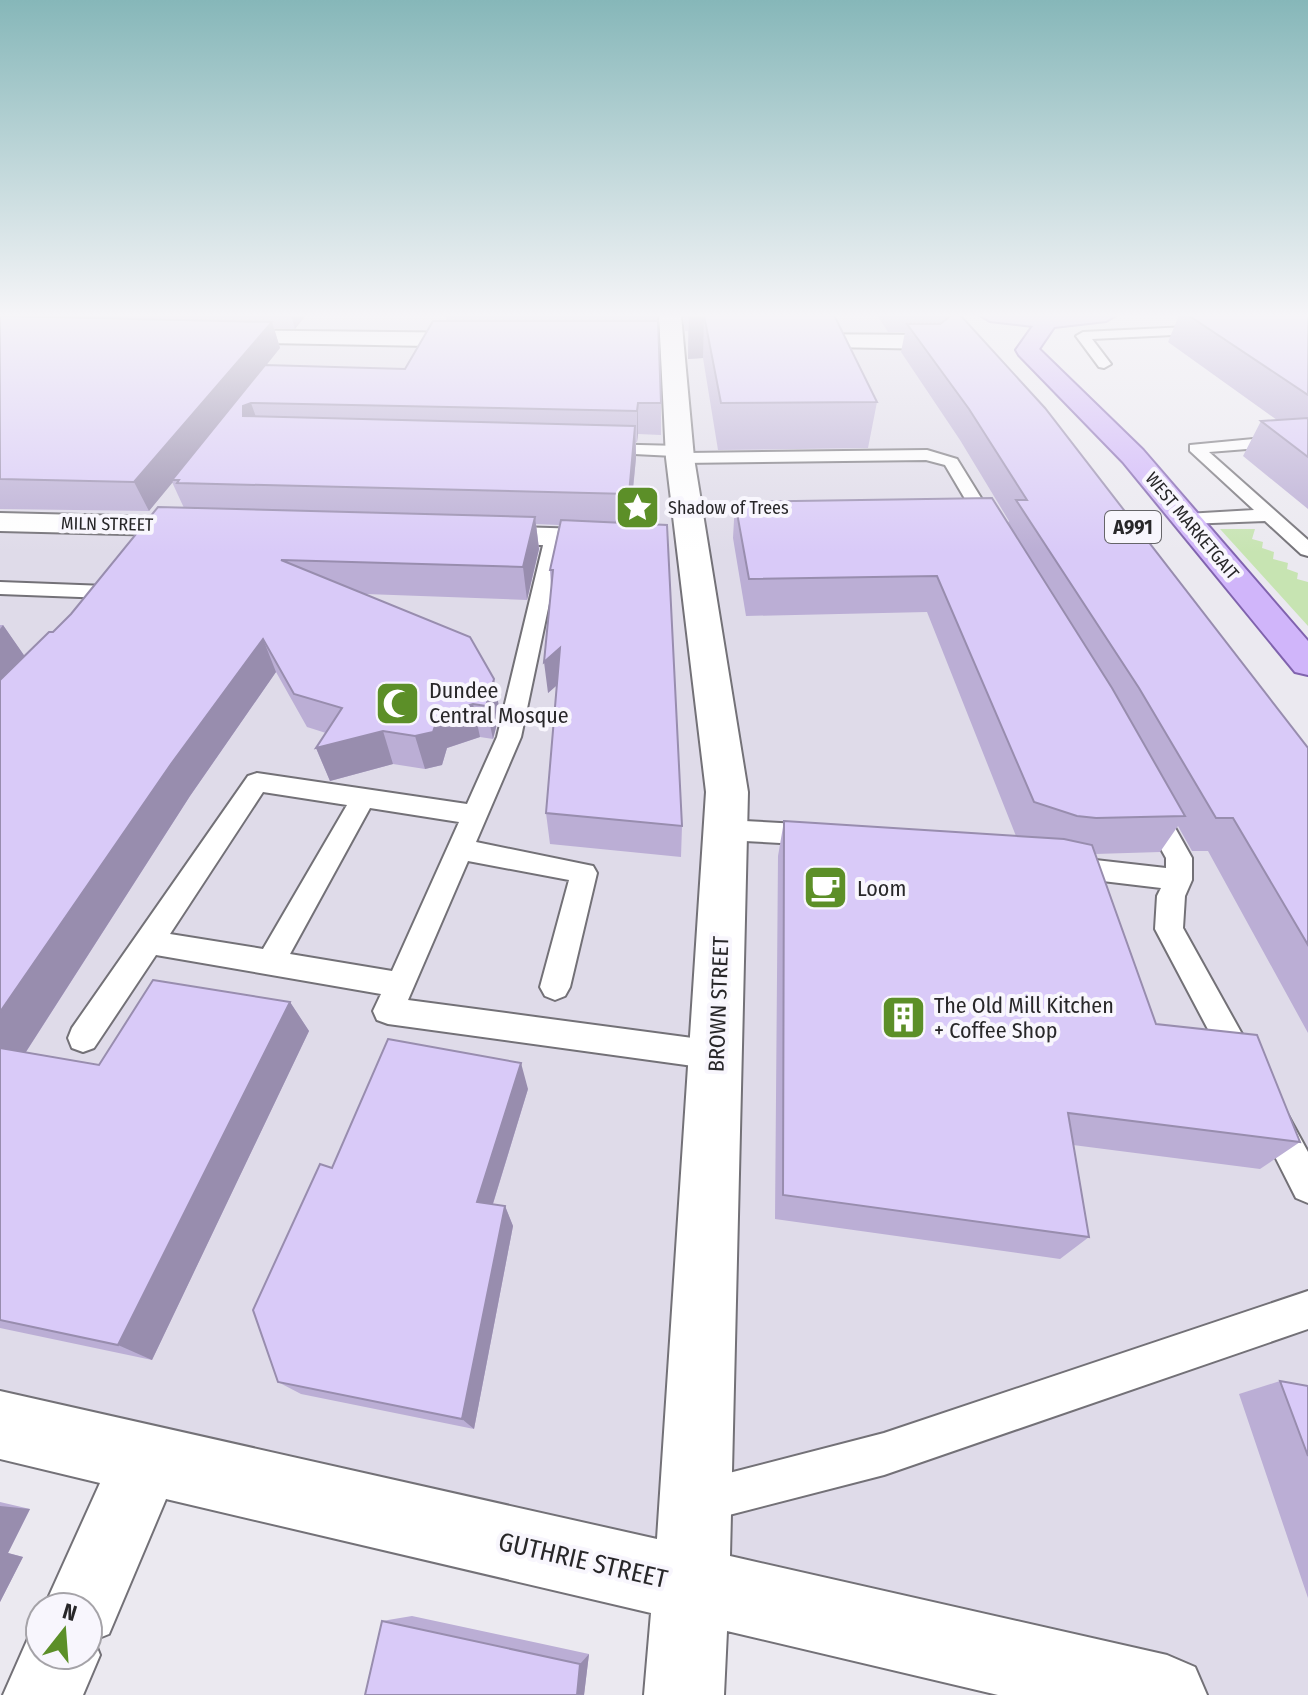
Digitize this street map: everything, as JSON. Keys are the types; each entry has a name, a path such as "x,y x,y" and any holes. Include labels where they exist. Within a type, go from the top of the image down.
{"main road":[{"name":"WEST MARKETGAIT","path":"1071,394 1133,456 1308,664"}],"street":[{"name":"BROWN STREET","path":"676,394 680,454 668,541 727,792 693,1585 684,1695"},
{"path":"112,584 178,500"},
{"name":"MILN STREET","path":"0,522 238,527"},
{"path":"443,534 668,541"},
{"name":"GUTHRIE STREET","path":"0,1425 1167,1695"},
{"path":"89,1591 148,1459"},
{"path":"43,1695 54,1671"}],"lane":[{"path":"1308,439 1196,448 1308,550"},
{"path":"587,449 680,454 927,455 951,462 1004,551"},
{"path":"1186,519 1269,515"},
{"path":"554,537 509,737 388,1011 715,1055"},
{"path":"0,588 112,584"},
{"path":"83,1038 257,782 475,815"},
{"path":"1141,788 1179,858 1179,880 1171,896 1169,929 1249,1076"},
{"path":"270,963 363,798"},
{"path":"725,830 838,836"},
{"path":"460,849 584,873 555,987"},
{"path":"1043,861 1179,880"},
{"path":"149,942 400,985"},
{"path":"1263,1103 1308,1186"},
{"path":"696,1503 884,1454 1308,1310"}],"shaded area":[{"path":"0,394 1005,394 1308,758 1308,1695 1167,1695 0,1425"}],"green space":[{"path":"1220,529 1255,529 1252,539 1263,542 1262,548 1274,552 1273,559 1288,563 1287,569 1298,573 1297,579 1308,582 1308,626"}],"building":[{"path":"0,394 210,394 134,482 0,479"},
{"path":"241,394 661,394 661,403 638,403 637,411 251,403 243,406 243,416 635,426 629,494 177,483 179,480 172,480"},
{"path":"719,394 873,394 877,402 721,403"},
{"path":"958,394 1032,394 1308,748 1308,945 1233,818 1216,818 1139,688 1016,500 1027,500"},
{"path":"1308,418 1308,457 1261,421"},
{"path":"992,498 1112,688 1185,816 1096,818 1077,816 1034,802 937,576 749,579 735,502"},
{"path":"158,507 535,517 523,567 281,560 470,637 494,679 486,706 473,704 439,714 433,732 415,736 383,731 316,748 342,708 294,694 263,639 171,764 0,1012 0,680 71,614"},
{"path":"561,520 667,525 682,826 546,813 560,648 544,662 553,570 550,570"},
{"path":"784,821 1064,839 1092,845 1156,1024 1257,1035 1300,1142 1068,1113 1089,1237 783,1195"},
{"path":"153,980 290,1002 118,1345 0,1320 0,1048 99,1065"},
{"path":"388,1039 521,1063 477,1202 505,1206 462,1419 278,1382 253,1310 320,1164 332,1168"},
{"path":"1280,1381 1308,1386 1308,1456"},
{"path":"382,1621 580,1664 577,1695 365,1695"}],"place":[{"name":"Shadow of Trees","path":"637,508"},
{"name":"Dundee Central Mosque","path":"398,703"},
{"name":"Loom","path":"826,888"},
{"name":"The Old Mill Kitchen + Coffee Shop","path":"903,1018"}]}
